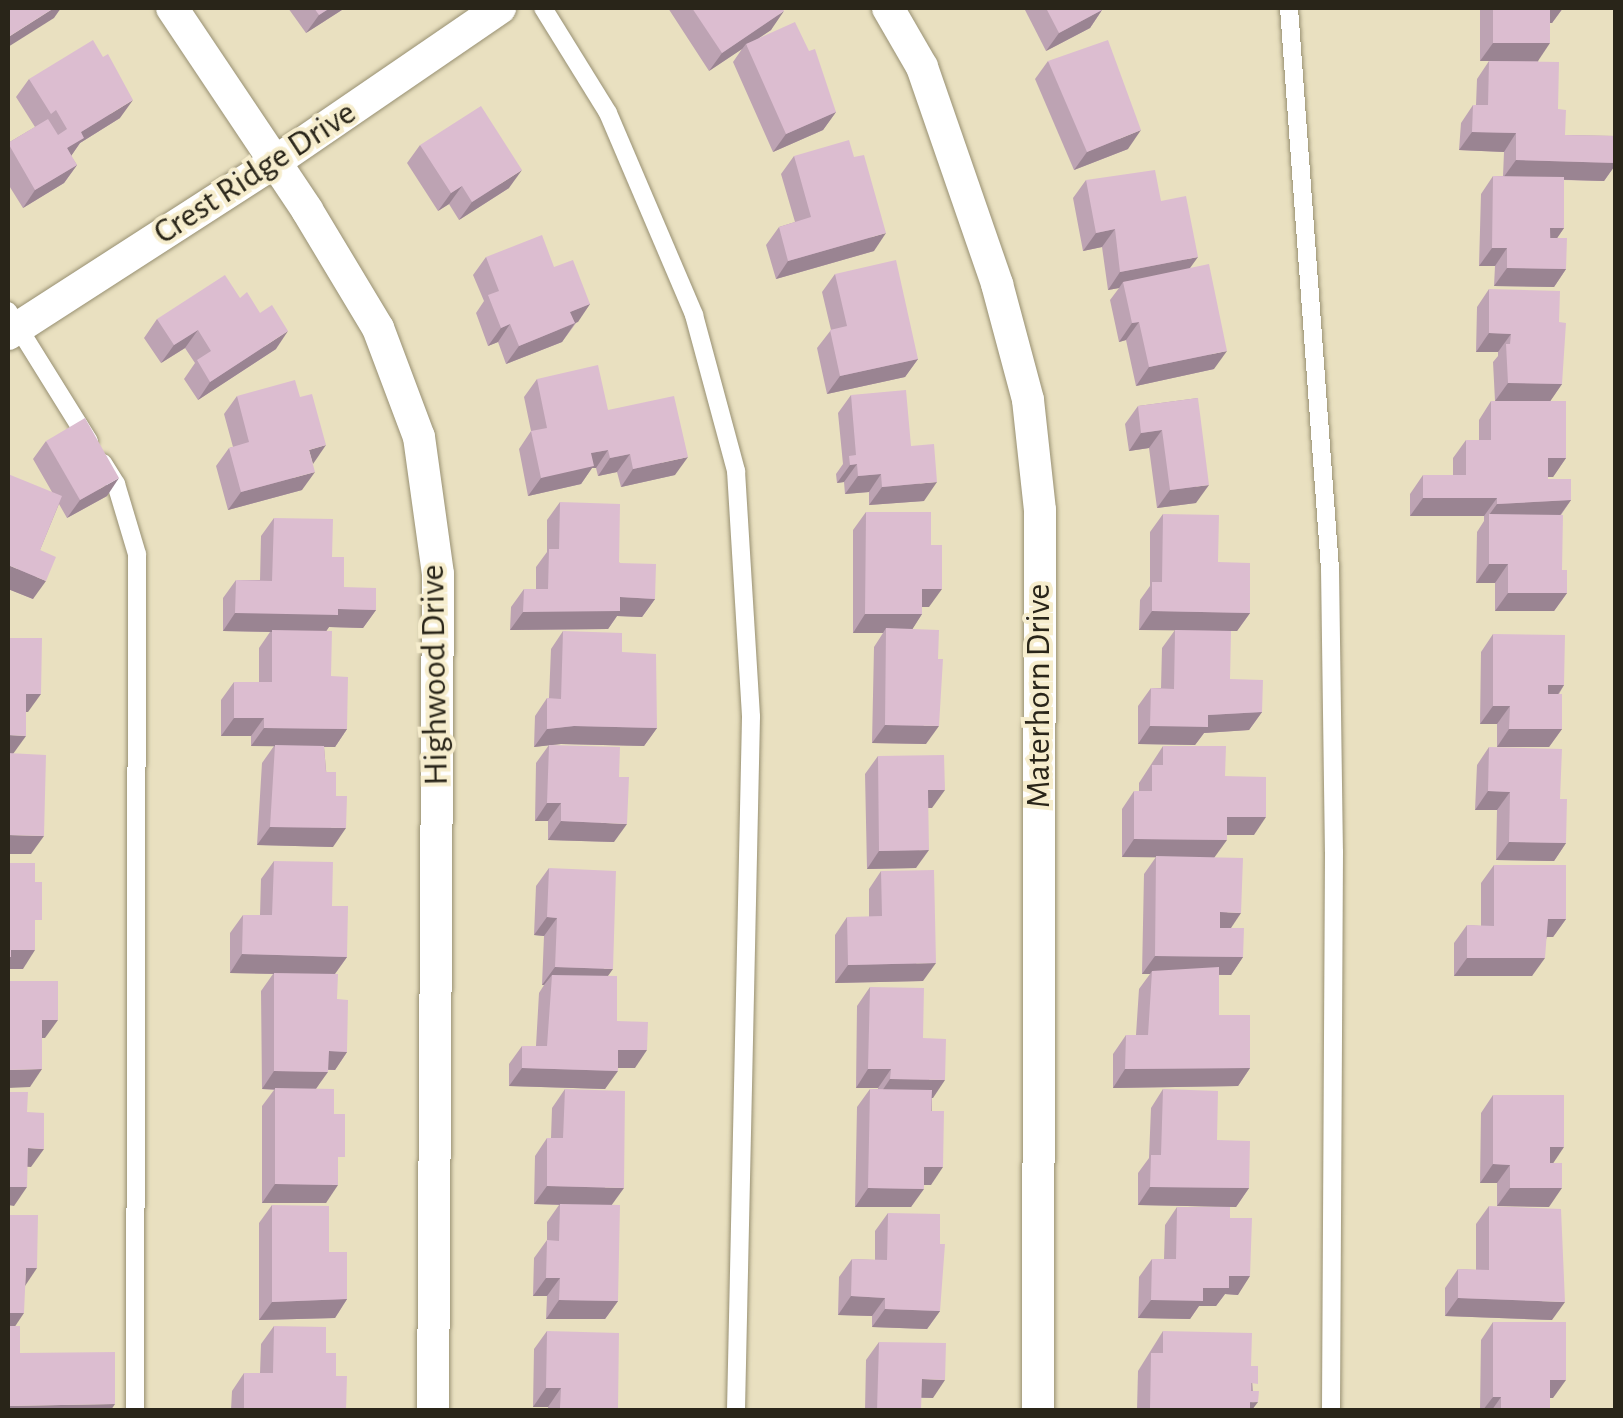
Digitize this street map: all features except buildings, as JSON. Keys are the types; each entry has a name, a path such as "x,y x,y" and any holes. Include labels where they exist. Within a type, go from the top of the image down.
{"street":[{"name":"Highwood Drive","path":"172,8 275,162 378,328 418,437 438,574 433,1410"},
{"name":"Crest Ridge Drive","path":"11,324 275,162 500,8"},
{"name":"Materhorn Drive","path":"888,8 922,67 997,284 1028,400 1038,492 1038,1410"}],"lane":[{"path":"543,8 608,114 694,315 736,471 751,717 736,1410"},
{"path":"1289,8 1330,568 1334,852 1331,1410"},
{"path":"11,324 116,484 136,554 135,1410"}]}
